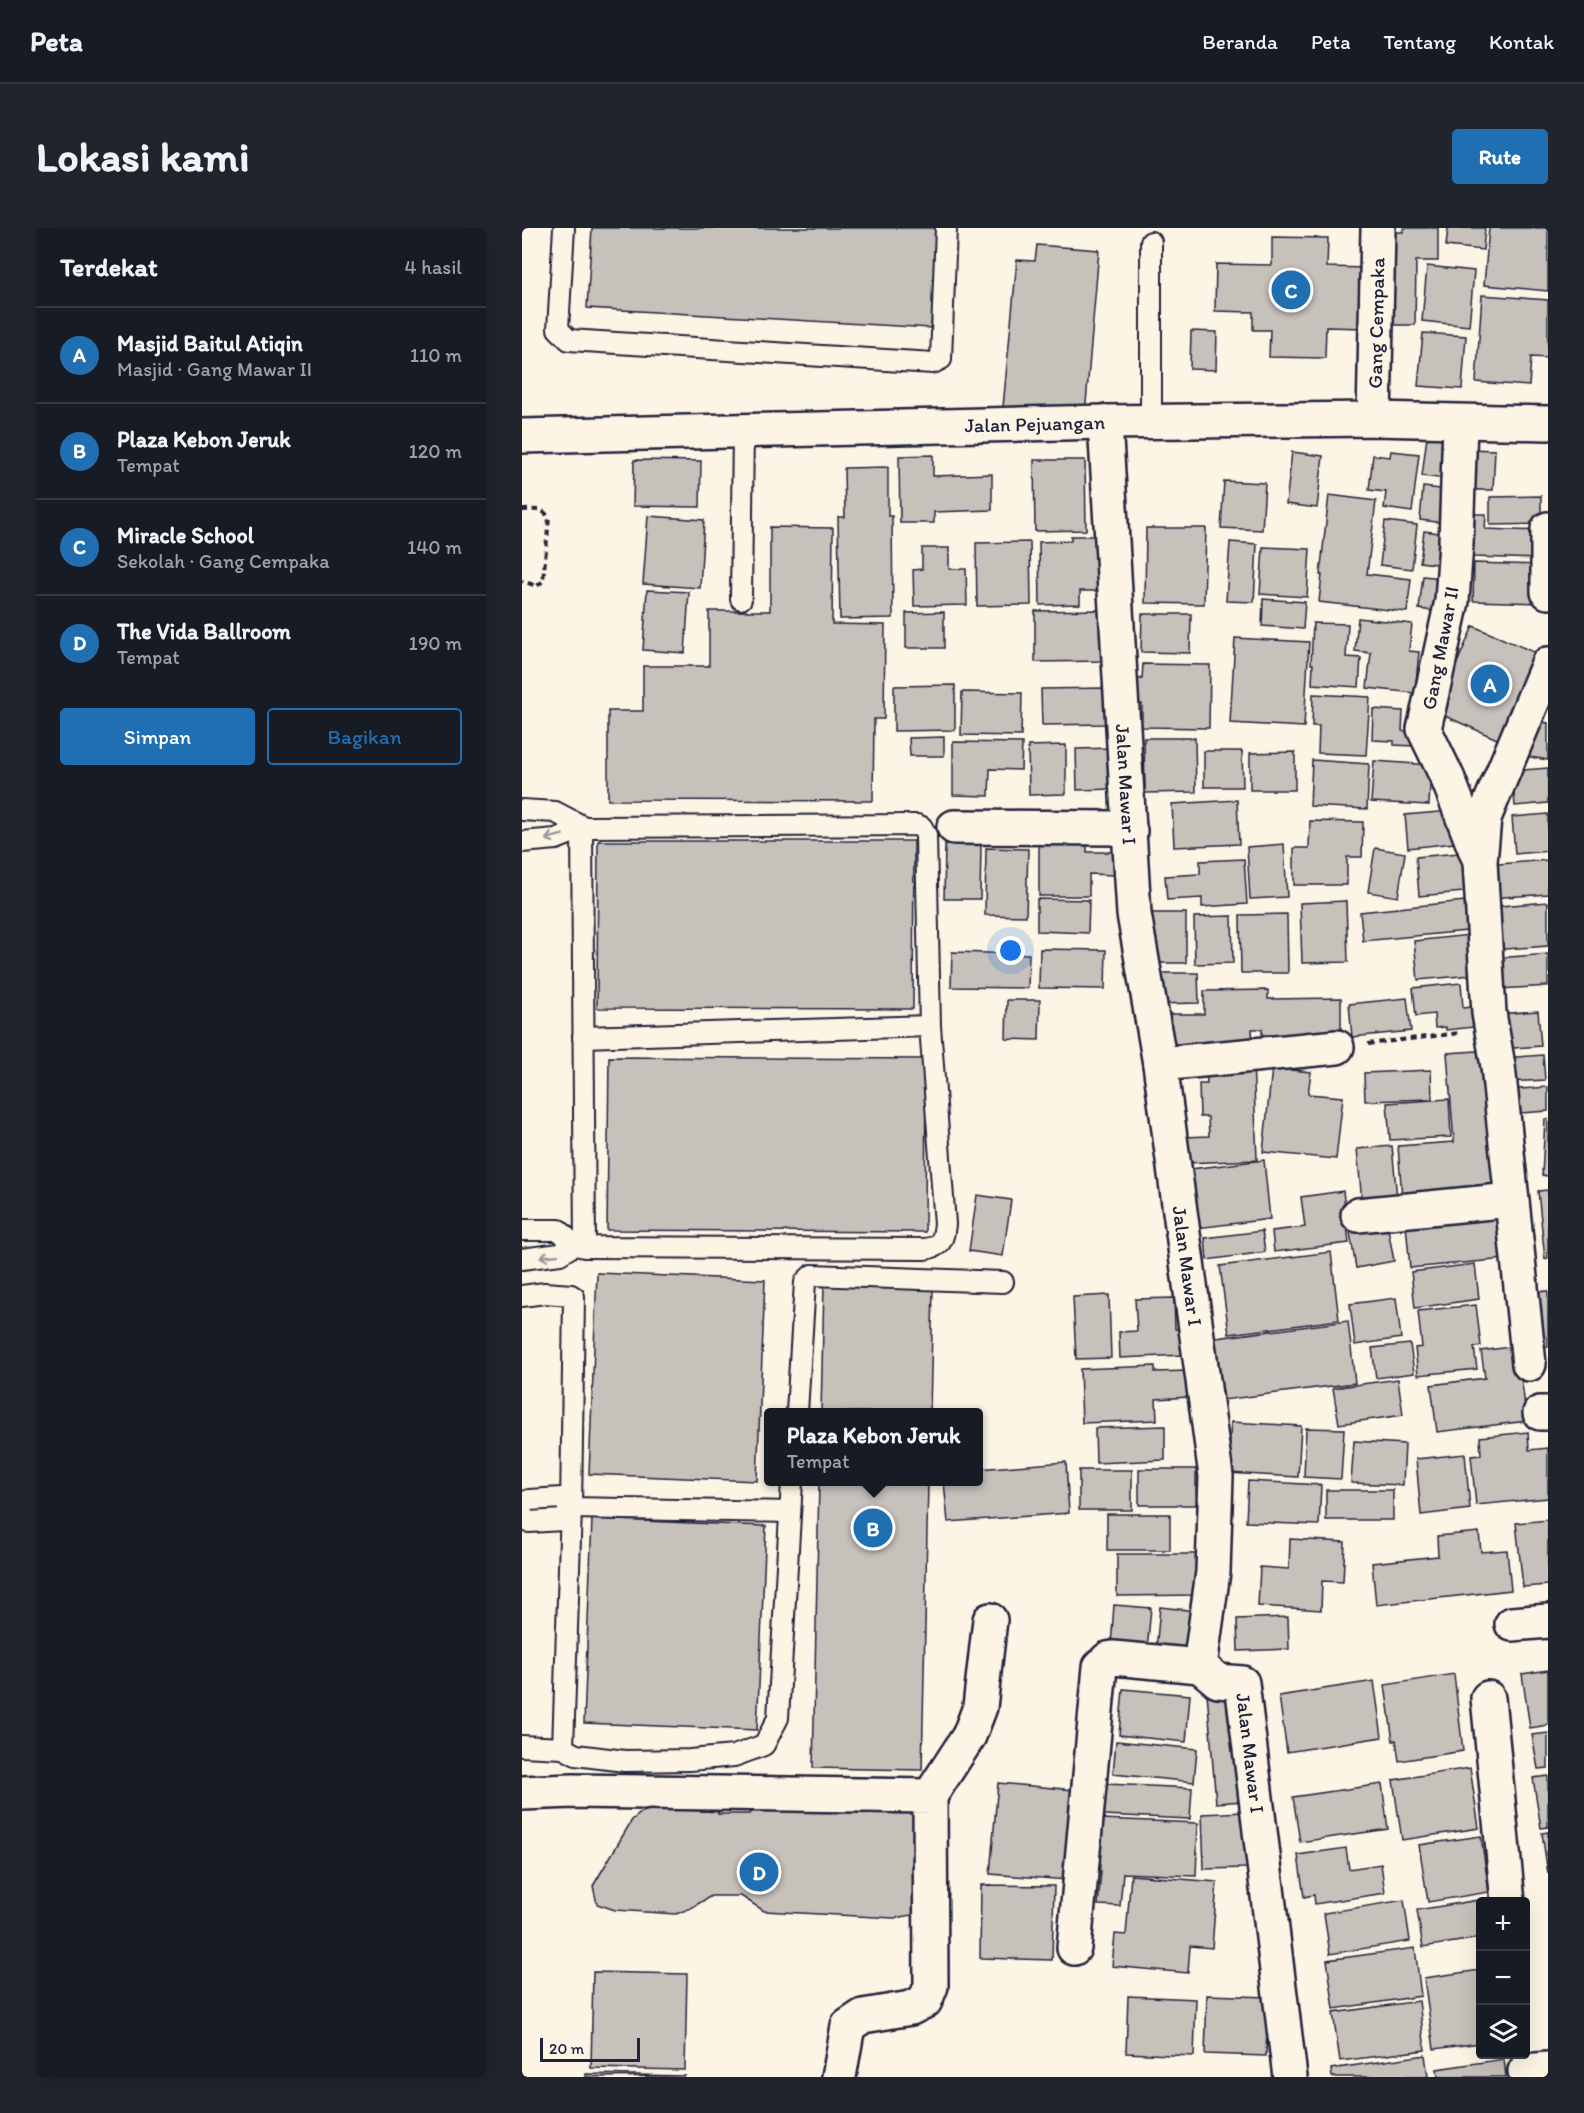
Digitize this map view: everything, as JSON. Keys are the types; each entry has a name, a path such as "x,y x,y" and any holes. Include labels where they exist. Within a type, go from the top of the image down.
{"street":[{"name":"Gang Cempaka","path":"1374,419 1378,228"},
{"name":"Jalan Pejuangan","path":"522,436 1106,422 1374,419 1460,423 1548,423"},
{"name":"Jalan Mawar I","path":"1106,422 1134,914 1160,1064 1216,1476 1213,1572 1200,1666 1218,1681 1242,1683 1290,2077"},
{"name":"Gang Mawar II","path":"1460,423 1452,601 1425,729 1448,779 1480,862"},
{"path":"1548,529 1548,592"},
{"path":"1529,1364 1498,1066 1489,1013 1480,862 1484,818 1548,664"},
{"path":"954,826 1115,828 1130,831"},
{"path":"1160,1064 1337,1047"},
{"path":"1358,1215 1511,1200"},
{"path":"838,2077 848,2026 863,2016 911,2008 925,2001 931,1986 930,1796 969,1736 980,1707 990,1620"},
{"path":"1512,1624 1548,1621"},
{"path":"1074,1948 1100,1667 1108,1659 1200,1666"},
{"path":"1488,1698 1508,1897"},
{"path":"522,1793 573,1791 930,1796"}],"lane":[{"path":"564,228 558,329 569,340 933,363 941,359 946,228"},
{"path":"1151,242 1151,423"},
{"path":"741,599 743,430"},
{"path":"522,810 555,812 583,827"},
{"path":"522,842 556,839 583,827 917,825 922,827 926,835 930,1026 945,1224 943,1239 935,1248 579,1246 560,1254 522,1259"},
{"path":"579,1246 583,1037 583,827"},
{"path":"583,1037 930,1026"},
{"path":"522,1230 560,1230 579,1246"},
{"path":"797,1408 805,1282 812,1275 1003,1282"},
{"path":"522,1296 545,1293 574,1297 571,1508 563,1748"},
{"path":"522,1746 563,1748 576,1755 625,1761 690,1760 734,1756 764,1745 778,1718 792,1486"},
{"path":"522,1505 530,1500 562,1498 571,1508 790,1512"},
{"path":"522,1517 529,1522 559,1521 563,1520 571,1508"}],"path":[{"path":"522,510 542,510 549,518 543,581 537,586 522,581"},
{"path":"1337,1047 1492,1029"}],"building":[{"path":"592,228 937,228 931,328 587,308"},
{"path":"1403,228 1438,228 1438,261 1416,261 1415,325 1386,325 1386,232 1403,232"},
{"path":"1448,228 1485,228 1483,250 1446,246"},
{"path":"1489,228 1548,228 1548,291 1484,285"},
{"path":"1272,237 1328,238 1327,267 1366,268 1365,328 1326,327 1325,358 1269,357 1270,330 1253,330 1253,312 1215,311 1216,264 1272,265"},
{"path":"1037,245 1099,250 1085,415 1003,407 1017,260 1035,261"},
{"path":"1427,266 1474,271 1469,326 1422,321"},
{"path":"1482,295 1548,300 1548,358 1531,357 1529,386 1476,382"},
{"path":"1191,331 1217,332 1216,370 1190,369"},
{"path":"1423,333 1466,336 1462,389 1418,386"},
{"path":"1427,436 1452,439 1447,479 1422,476"},
{"path":"1467,449 1495,450 1493,490 1466,490"},
{"path":"1391,451 1419,454 1412,512 1384,508 1386,492 1369,490 1373,455 1390,457"},
{"path":"1292,452 1323,456 1317,508 1286,504"},
{"path":"933,455 933,476 992,474 992,510 934,512 934,523 900,523 899,456"},
{"path":"634,460 701,461 700,507 633,506"},
{"path":"1034,460 1085,460 1086,530 1035,531"},
{"path":"888,467 888,516 892,516 893,618 840,619 838,517 845,517 844,468"},
{"path":"1224,481 1265,483 1262,530 1221,528"},
{"path":"1423,487 1449,490 1445,523 1420,520"},
{"path":"1329,495 1376,501 1367,574 1411,579 1407,612 1319,602"},
{"path":"1541,496 1541,524 1490,525 1490,497"},
{"path":"1467,514 1486,514 1485,529 1542,531 1542,559 1473,557 1474,536 1466,536"},
{"path":"648,516 704,520 700,588 643,584"},
{"path":"1385,521 1417,525 1412,569 1380,565"},
{"path":"770,527 833,528 832,624 885,625 884,719 874,719 873,801 608,800 608,711 643,711 643,666 709,666 709,611 770,611"},
{"path":"1146,528 1206,528 1204,604 1145,603"},
{"path":"1424,531 1447,534 1443,565 1420,562"},
{"path":"1071,536 1100,536 1101,591 1080,591 1080,604 1040,605 1039,542 1071,541"},
{"path":"1030,542 1031,605 977,606 976,543"},
{"path":"1230,542 1257,544 1254,602 1226,601"},
{"path":"1263,547 1310,549 1307,597 1260,594"},
{"path":"922,548 949,548 949,569 966,569 967,605 914,606 913,570 922,569"},
{"path":"1474,563 1542,565 1541,603 1473,601"},
{"path":"1423,576 1451,579 1447,613 1419,609"},
{"path":"647,590 689,592 685,653 643,650"},
{"path":"1263,599 1305,602 1303,629 1262,626"},
{"path":"1104,610 1105,661 1035,662 1035,611"},
{"path":"944,612 944,648 906,648 906,613"},
{"path":"1142,614 1191,614 1190,653 1141,652"},
{"path":"1358,618 1412,624 1409,651 1419,652 1415,693 1367,688 1371,653 1355,651"},
{"path":"1313,623 1348,624 1346,657 1361,658 1359,687 1312,684"},
{"path":"1473,626 1543,656 1506,743 1436,712"},
{"path":"1235,638 1309,642 1304,727 1230,723"},
{"path":"1143,664 1210,665 1209,728 1142,727 1142,704 1131,704 1132,679 1142,679"},
{"path":"955,685 955,730 894,731 894,686"},
{"path":"1107,688 1108,724 1042,725 1041,689"},
{"path":"962,692 1022,693 1021,736 961,735"},
{"path":"1313,694 1370,697 1366,755 1318,753 1319,726 1312,726"},
{"path":"1373,709 1403,711 1402,731 1416,732 1415,746 1394,745 1394,741 1372,740"},
{"path":"1529,720 1548,723 1548,760 1524,756"},
{"path":"944,737 944,756 910,756 909,738"},
{"path":"1144,738 1195,738 1196,792 1145,793"},
{"path":"953,742 1022,743 1021,770 990,769 989,796 953,795"},
{"path":"1066,745 1066,794 1029,795 1028,746"},
{"path":"1114,748 1115,789 1077,790 1076,749"},
{"path":"1204,751 1242,751 1243,787 1204,787"},
{"path":"1295,752 1295,790 1250,790 1250,753"},
{"path":"1312,760 1369,764 1367,809 1310,806"},
{"path":"1374,761 1431,765 1429,805 1371,802"},
{"path":"1548,768 1548,803 1515,806 1512,771"},
{"path":"1237,800 1239,844 1174,847 1172,804"},
{"path":"1451,811 1454,843 1408,848 1405,815"},
{"path":"1548,814 1548,851 1515,854 1512,817"},
{"path":"1310,821 1363,822 1362,857 1347,857 1347,885 1294,885 1294,848 1309,848"},
{"path":"1039,834 1087,834 1087,852 1115,852 1114,875 1089,874 1089,896 1039,896"},
{"path":"598,841 914,841 913,1009 597,1008"},
{"path":"945,844 981,845 980,899 944,899"},
{"path":"1284,844 1287,897 1250,899 1247,847"},
{"path":"986,848 1028,849 1026,916 985,915"},
{"path":"1375,848 1405,853 1398,897 1368,892"},
{"path":"1470,852 1474,891 1419,896 1416,857"},
{"path":"1244,859 1247,904 1202,907 1202,898 1167,900 1165,876 1200,874 1200,861"},
{"path":"1548,860 1548,894 1490,898 1487,865"},
{"path":"1037,899 1089,900 1088,933 1037,931"},
{"path":"1474,900 1477,930 1363,941 1360,912"},
{"path":"1346,901 1348,962 1302,963 1300,903"},
{"path":"1548,902 1548,946 1491,950 1488,907"},
{"path":"1151,913 1186,913 1186,963 1152,963"},
{"path":"1287,914 1288,973 1241,973 1240,915"},
{"path":"1232,916 1233,963 1195,964 1194,917"},
{"path":"1479,934 1483,974 1418,980 1414,941"},
{"path":"1040,949 1106,950 1105,989 1039,988"},
{"path":"952,952 1029,954 1028,988 951,987"},
{"path":"1548,954 1548,986 1499,989 1496,958"},
{"path":"1155,973 1198,973 1199,1003 1155,1004"},
{"path":"1461,983 1463,1008 1482,1006 1483,1026 1446,1030 1446,1027 1435,1028 1434,1014 1416,1016 1413,988"},
{"path":"1268,990 1268,999 1341,998 1341,1035 1262,1035 1262,1029 1252,1029 1253,1045 1171,1048 1170,1014 1204,1014 1204,991"},
{"path":"1407,998 1411,1031 1352,1037 1349,1004"},
{"path":"1007,1000 1040,1000 1039,1040 1006,1039"},
{"path":"1538,1011 1541,1046 1501,1049 1498,1014"},
{"path":"1492,1050 1503,1188 1402,1197 1398,1146 1454,1142 1447,1053"},
{"path":"1543,1055 1545,1080 1506,1082 1505,1058"},
{"path":"609,1057 926,1059 925,1232 607,1230"},
{"path":"1253,1060 1257,1160 1186,1163 1185,1137 1209,1136 1208,1117 1200,1117 1199,1084 1207,1084 1206,1062"},
{"path":"1272,1068 1311,1072 1308,1094 1343,1097 1336,1159 1263,1152"},
{"path":"1431,1070 1432,1099 1365,1101 1364,1073"},
{"path":"1548,1087 1548,1111 1507,1114 1505,1090"},
{"path":"1449,1099 1451,1137 1390,1140 1387,1103"},
{"path":"1545,1119 1548,1119 1548,1176 1542,1175"},
{"path":"1392,1146 1397,1198 1362,1202 1357,1149"},
{"path":"1264,1160 1270,1219 1197,1228 1191,1169"},
{"path":"1548,1190 1548,1258 1545,1259 1538,1191"},
{"path":"1343,1191 1349,1243 1274,1252 1272,1231 1305,1227 1301,1197"},
{"path":"977,1195 1011,1200 1003,1256 969,1251"},
{"path":"1500,1205 1505,1259 1410,1268 1405,1214"},
{"path":"1385,1213 1394,1261 1356,1268 1348,1220"},
{"path":"1262,1231 1265,1252 1207,1260 1205,1238"},
{"path":"1331,1252 1339,1320 1229,1334 1220,1266"},
{"path":"1475,1264 1479,1299 1415,1308 1411,1272"},
{"path":"597,1273 765,1280 757,1481 589,1474"},
{"path":"824,1285 933,1288 930,1408 821,1408"},
{"path":"1548,1291 1548,1347 1540,1348 1534,1292"},
{"path":"1109,1295 1111,1358 1076,1359 1073,1297"},
{"path":"1174,1298 1175,1329 1183,1329 1183,1355 1120,1358 1119,1332 1137,1331 1135,1299"},
{"path":"1396,1298 1401,1338 1355,1345 1350,1304"},
{"path":"1476,1305 1481,1346 1474,1347 1477,1369 1418,1375 1415,1348 1422,1347 1418,1311"},
{"path":"1348,1321 1355,1383 1215,1401 1208,1339"},
{"path":"1410,1344 1414,1373 1376,1378 1372,1348"},
{"path":"1517,1346 1527,1421 1437,1432 1431,1385 1485,1378 1481,1351"},
{"path":"1155,1366 1155,1372 1188,1371 1189,1397 1156,1399 1157,1420 1082,1423 1080,1369"},
{"path":"1398,1379 1403,1415 1339,1424 1333,1388"},
{"path":"1231,1422 1301,1426 1298,1477 1228,1473"},
{"path":"1165,1426 1165,1460 1096,1463 1095,1428"},
{"path":"1306,1428 1344,1429 1341,1479 1304,1477"},
{"path":"1528,1432 1529,1450 1548,1448 1548,1498 1476,1505 1471,1456 1481,1455 1480,1437"},
{"path":"1354,1441 1405,1444 1403,1485 1351,1483"},
{"path":"1465,1454 1470,1509 1421,1515 1416,1459"},
{"path":"1066,1462 1069,1513 948,1522 944,1486 983,1486 983,1469"},
{"path":"1139,1469 1196,1469 1196,1505 1139,1505"},
{"path":"1079,1470 1132,1470 1132,1510 1079,1510"},
{"path":"1248,1481 1321,1485 1319,1525 1246,1522"},
{"path":"819,1486 928,1486 922,1770 813,1768"},
{"path":"1326,1490 1393,1490 1393,1520 1326,1520"},
{"path":"1107,1514 1170,1514 1170,1550 1107,1550"},
{"path":"592,1519 766,1526 757,1730 584,1723"},
{"path":"1548,1520 1548,1585 1523,1587 1516,1523"},
{"path":"1479,1532 1481,1552 1507,1550 1511,1590 1376,1605 1372,1563 1438,1556 1437,1536"},
{"path":"1290,1539 1345,1542 1343,1582 1322,1581 1321,1610 1258,1606 1260,1567 1289,1569"},
{"path":"1117,1554 1198,1554 1198,1595 1117,1596"},
{"path":"1114,1605 1151,1608 1147,1650 1111,1646"},
{"path":"1160,1607 1196,1611 1192,1654 1156,1651"},
{"path":"1288,1617 1289,1649 1238,1651 1237,1619"},
{"path":"1548,1670 1548,1725 1530,1728 1522,1674"},
{"path":"1454,1674 1463,1751 1399,1761 1396,1740 1393,1741 1385,1685"},
{"path":"1374,1681 1382,1737 1287,1752 1279,1696"},
{"path":"1123,1689 1190,1695 1186,1742 1119,1735"},
{"path":"1234,1691 1243,1801 1216,1803 1207,1693"},
{"path":"1548,1733 1548,1768 1538,1769 1532,1735"},
{"path":"1116,1741 1197,1749 1194,1782 1113,1774"},
{"path":"1470,1768 1479,1828 1402,1840 1393,1780"},
{"path":"1548,1776 1548,1827 1541,1828 1533,1778"},
{"path":"998,1783 1075,1790 1068,1880 990,1874"},
{"path":"1106,1784 1192,1788 1190,1819 1104,1815"},
{"path":"1382,1784 1388,1829 1300,1842 1293,1797"},
{"path":"766,1803 915,1806 917,1905 912,1915 894,1918 764,1911 741,1896 711,1896 676,1914 615,1910 597,1904 593,1886 632,1820 642,1812 658,1808 719,1812 718,1814 749,1814"},
{"path":"1245,1812 1247,1868 1204,1869 1202,1814"},
{"path":"1101,1819 1198,1823 1196,1876 1123,1873 1120,1906 1098,1905 1101,1871 1099,1872"},
{"path":"1548,1832 1548,1874 1542,1833"},
{"path":"1481,1836 1489,1892 1428,1902 1419,1845"},
{"path":"1346,1848 1349,1869 1381,1864 1385,1893 1315,1904 1314,1895 1304,1897 1298,1855"},
{"path":"1131,1875 1217,1882 1212,1948 1190,1946 1188,1973 1112,1966 1115,1934 1126,1935"},
{"path":"981,1885 1054,1886 1052,1960 980,1958"},
{"path":"1404,1900 1410,1941 1330,1954 1324,1913"},
{"path":"1476,1900 1476,1939 1423,1947 1417,1910"},
{"path":"1415,1948 1421,1996 1334,2009 1327,1960"},
{"path":"1476,1971 1476,2044 1434,2049 1424,1978"},
{"path":"593,1972 687,1974 685,2070 591,2068"},
{"path":"1207,1995 1268,1997 1266,2056 1205,2054"},
{"path":"1128,1996 1196,1999 1194,2056 1126,2053"},
{"path":"1419,2001 1425,2050 1340,2061 1333,2013"},
{"path":"1425,2055 1428,2077 1332,2077 1331,2069"},
{"path":"1504,2059 1506,2077 1438,2077 1437,2069"},
{"path":"586,2074 686,2076 586,2077"}],"place":[{"name":"Miracle School","path":"1291,290"},
{"name":"Masjid Baitul Atiqin","path":"1490,684"},
{"name":"Plaza Kebon Jeruk","path":"873,1528"},
{"name":"The Vida Ballroom","path":"759,1872"}]}
